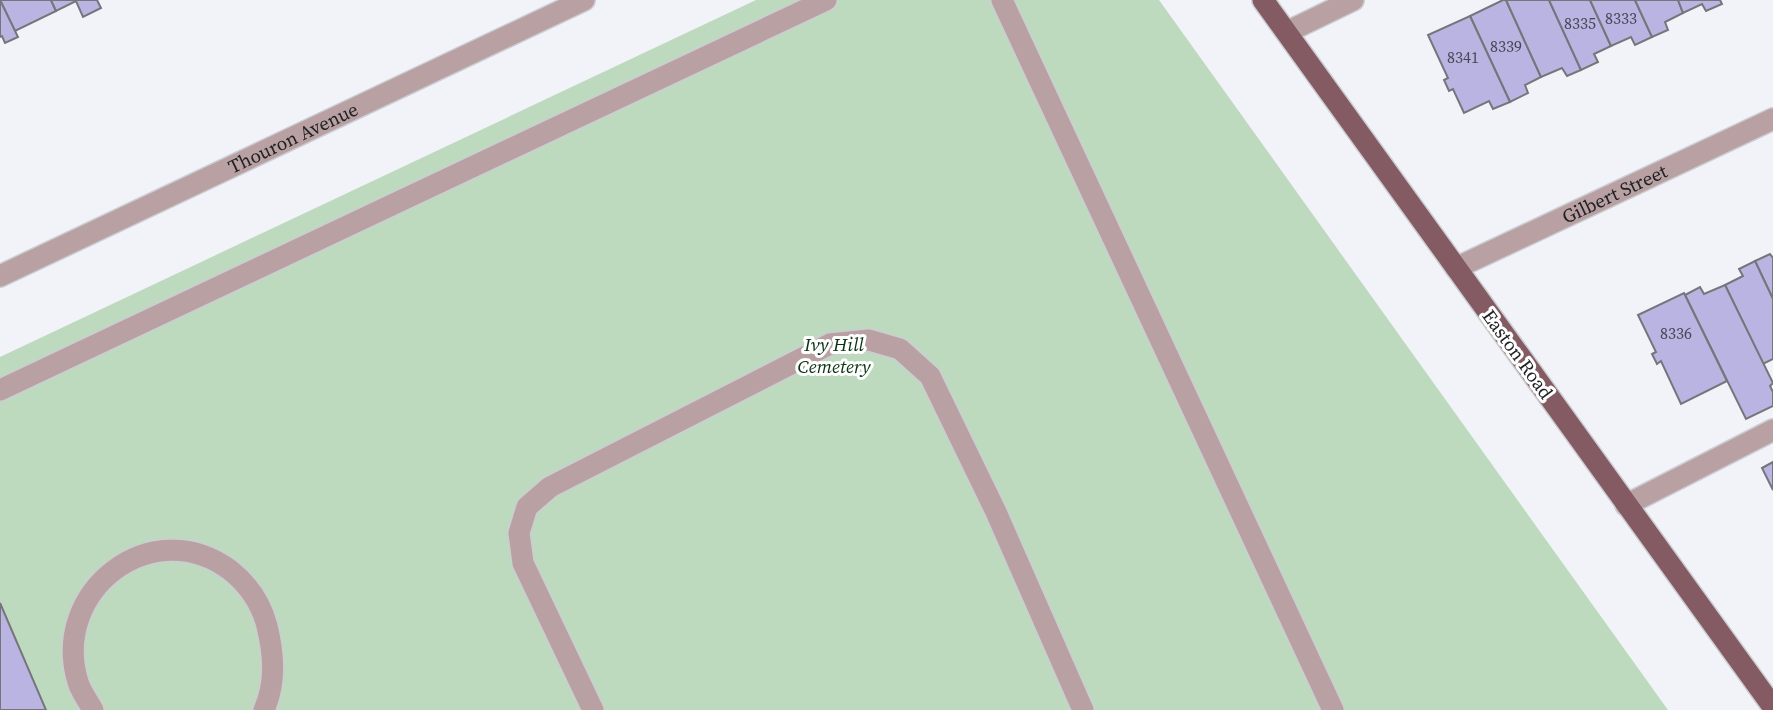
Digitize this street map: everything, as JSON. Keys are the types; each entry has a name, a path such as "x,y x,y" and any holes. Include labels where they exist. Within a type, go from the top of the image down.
{"main road":[{"name":"Easton Road","path":"1263,0 1773,707"}],"street":[{"name":"Thouron Avenue","path":"0,276 584,0"},
{"path":"0,390 826,0"},
{"path":"1002,0 1333,710"},
{"path":"1287,32 1353,0"},
{"name":"Gilbert Street","path":"1456,268 1773,120"},
{"path":"593,710 523,563 519,533 527,507 550,486 830,344 869,340 900,349 930,376 996,512 1083,710"},
{"path":"1626,505 1773,430"},
{"path":"93,710 78,684 72,651 78,618 94,587 120,565 151,552 185,550 217,560 244,581 263,609 271,642 274,672 264,710"}],"green space":[{"name":"Ivy Hill Cemetery","path":"756,0 1159,0 1668,710 0,710 0,357"}],"building":[{"path":"0,0 51,0 56,11 15,31"},
{"path":"0,0 18,37 5,43 2,36 0,37"},
{"path":"51,0 97,0 101,8 83,17 76,1 56,11"},
{"path":"1506,0 1541,77 1525,85 1528,93 1510,102 1470,16"},
{"path":"1506,0 1549,0 1581,70 1567,76 1562,68 1541,77"},
{"path":"1549,0 1590,0 1611,46 1594,54 1598,62 1581,70"},
{"path":"1590,0 1635,0 1652,37 1635,45 1631,37 1611,46"},
{"path":"1635,0 1678,0 1683,13 1665,22 1668,30 1652,37"},
{"path":"1678,0 1720,0 1722,4 1706,11 1702,4 1683,13"},
{"path":"1470,16 1510,102 1493,109 1489,101 1464,113 1453,89 1449,91 1444,80 1448,78 1428,35"},
{"path":"1770,254 1773,258 1773,299 1755,261"},
{"path":"1755,261 1773,299 1773,359 1763,364 1725,285 1743,276 1739,269"},
{"path":"1725,285 1773,383 1770,386 1773,406 1746,419 1685,295 1700,287 1704,294"},
{"path":"1684,293 1727,381 1681,404 1661,361 1657,364 1652,354 1656,352 1638,315"},
{"path":"1773,462 1773,490 1762,468"},
{"path":"0,603 46,710 0,710"}]}
